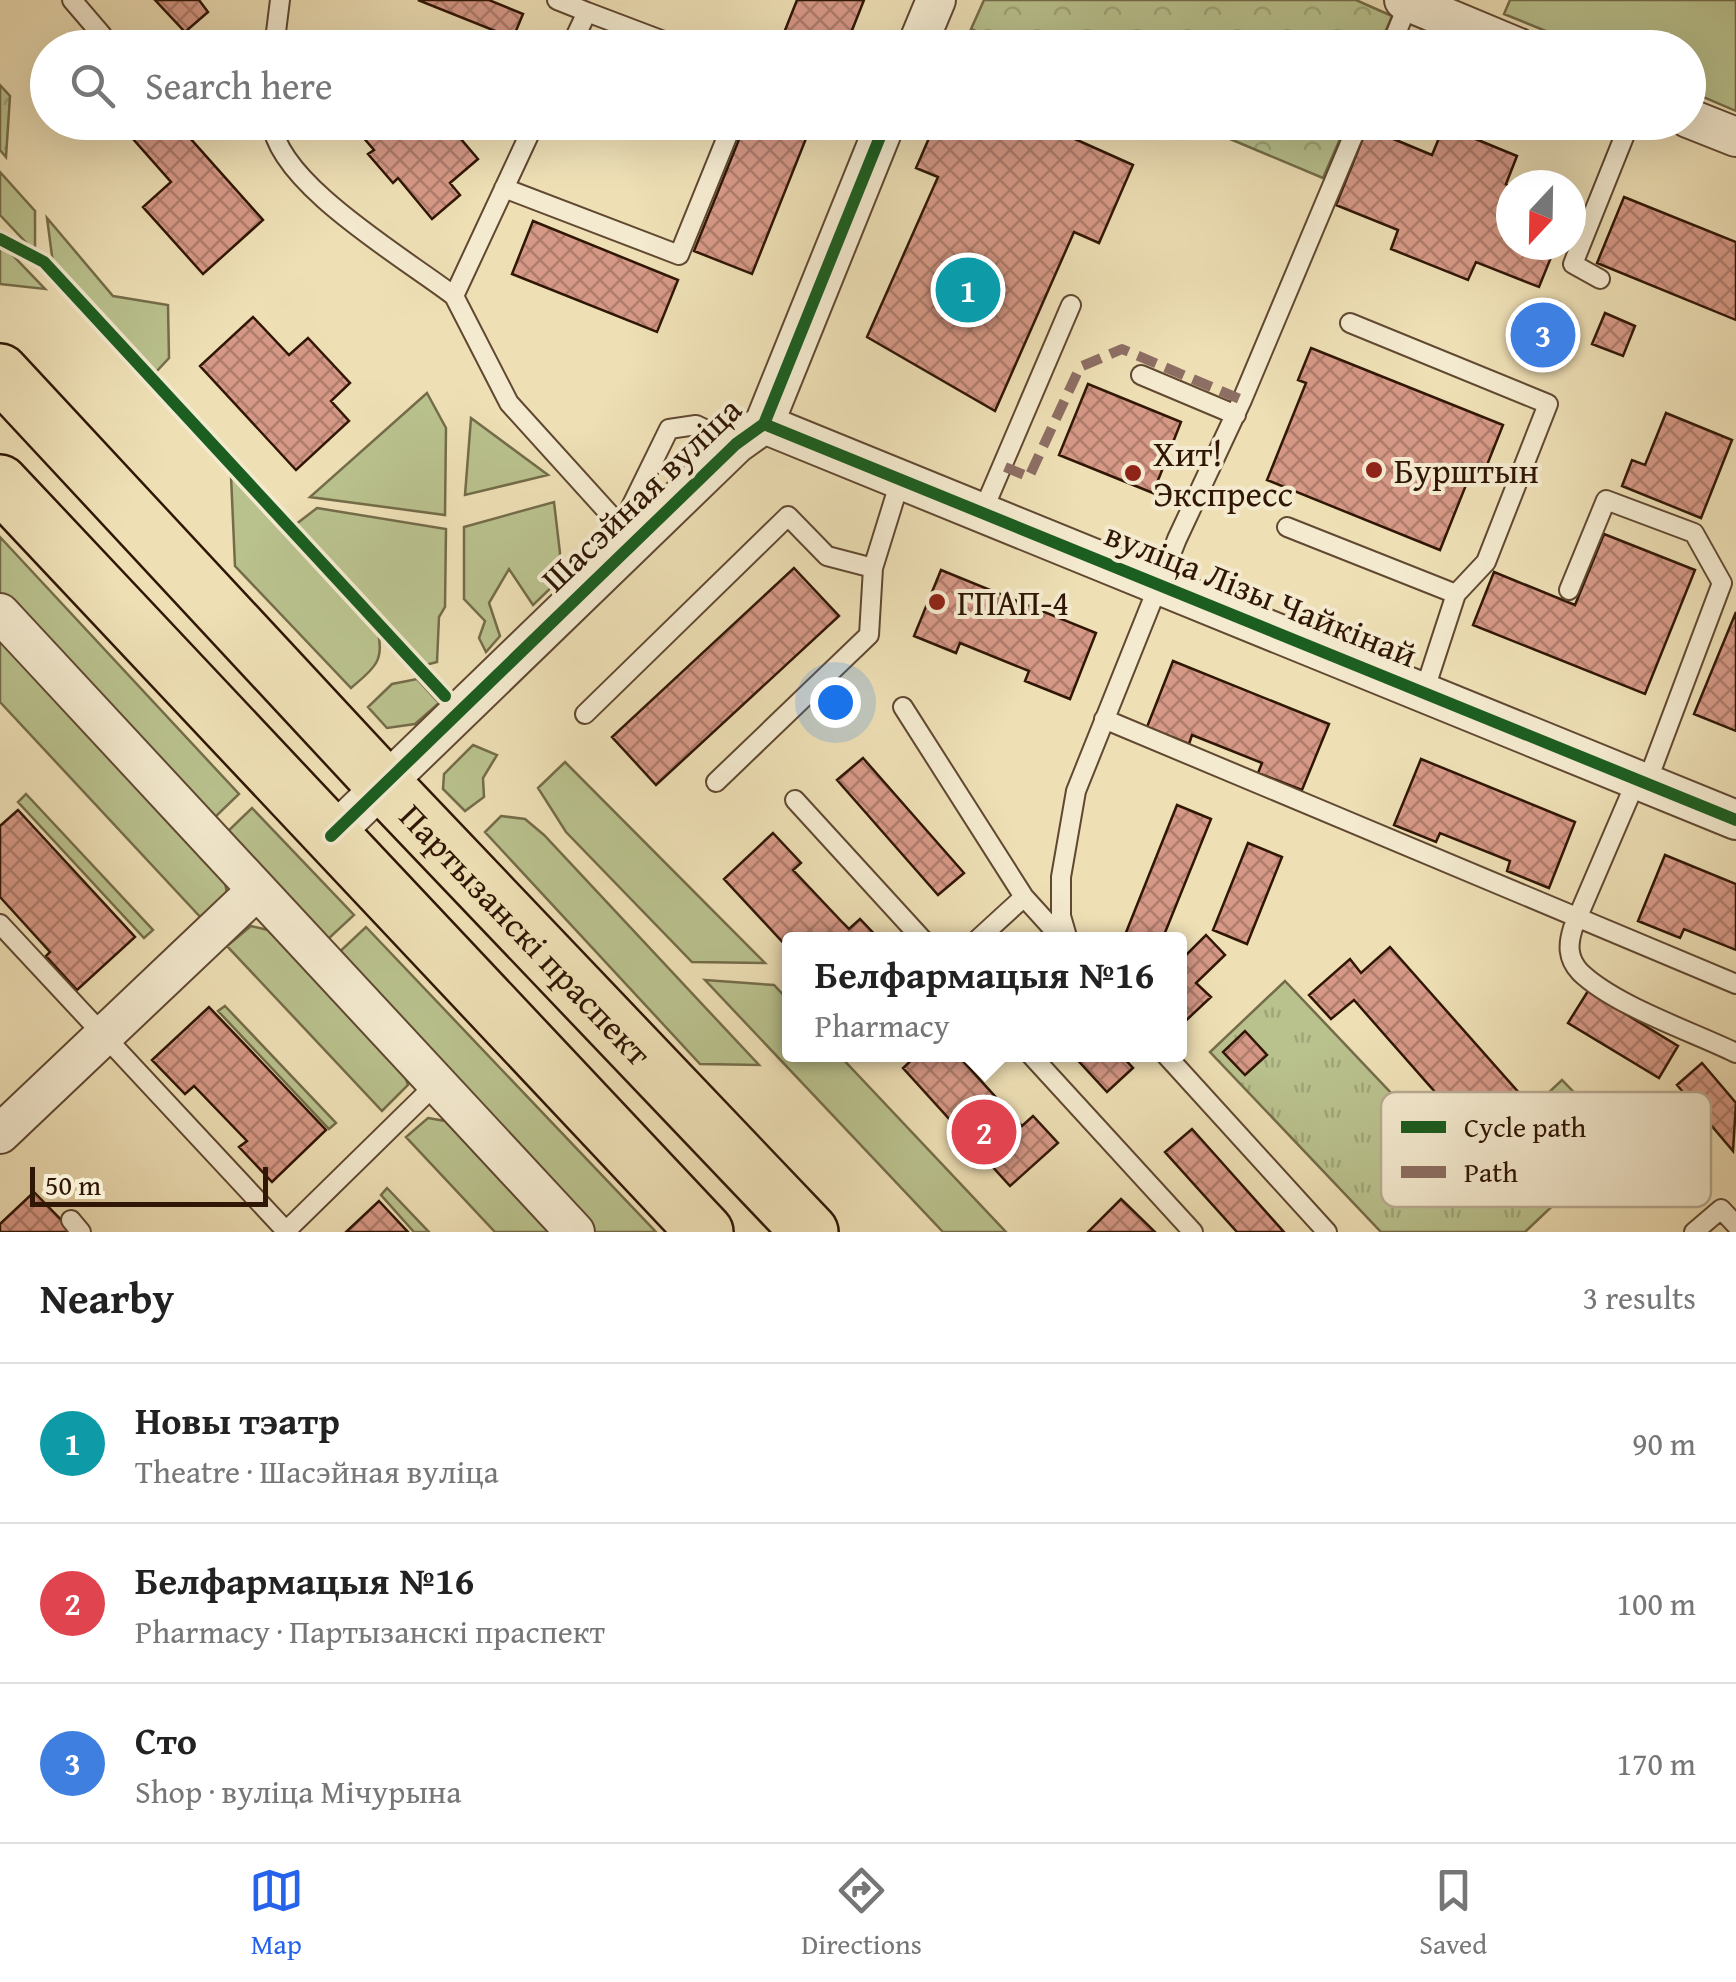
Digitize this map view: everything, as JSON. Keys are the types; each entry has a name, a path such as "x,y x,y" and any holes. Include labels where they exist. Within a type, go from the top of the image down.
{"main road":[{"name":"Партызанскі праспект","path":"0,372 384,785 810,1232"},
{"path":"0,483 706,1232"},
{"path":"93,582 146,602 179,587 190,575"}],"street":[{"path":"924,30 936,0"},
{"path":"1406,1 1476,30"},
{"path":"1706,125 1736,137"},
{"name":"Шасэйная вуліца","path":"331,836 628,534 750,434 877,140"},
{"name":"вуліца Лізы Чайкінай","path":"750,434 900,481 982,513 1736,820"},
{"path":"0,614 575,1232"},
{"path":"0,1134 257,890"}],"lane":[{"path":"72,0 98,30"},
{"path":"276,30 280,0"},
{"path":"557,0 634,30"},
{"path":"1396,30 1406,1"},
{"path":"578,30 586,12"},
{"path":"273,140 304,182 454,296 509,404 628,534 669,429 696,426 750,434"},
{"path":"454,296 527,140"},
{"path":"504,188 679,255 725,140"},
{"path":"1064,932 1060,878 1066,828 1104,719 1178,538 1236,415 1351,140"},
{"path":"1600,278 1573,264 1623,140"},
{"path":"982,513 1072,305"},
{"path":"1350,323 1548,404 1486,562 1456,594 1424,692"},
{"path":"1141,375 1236,415"},
{"path":"716,782 869,635 874,568 900,481"},
{"path":"1569,590 1606,500 1694,534 1722,583 1642,781 1568,945 1579,971 1608,992 1736,1053"},
{"path":"585,714 788,516 827,556 874,568"},
{"path":"1287,527 1456,594"},
{"path":"903,708 1024,897 1058,932"},
{"path":"1104,719 1736,984"},
{"path":"795,800 916,932"},
{"path":"986,932 1024,897"},
{"path":"0,924 286,1232 437,1083"},
{"path":"1037,1062 1193,1232"},
{"path":"1172,1062 1327,1232"},
{"path":"1694,1232 1721,1209 1736,1225"}],"green space":[{"path":"984,0 1356,0 1392,16 1386,30 971,29"},
{"path":"1510,0 1736,0 1736,111 1706,98 1706,30 1543,30 1504,14"},
{"path":"0,85 10,96 6,157 0,150"},
{"path":"1232,140 1340,140 1323,178"},
{"path":"0,172 35,211 35,252 0,215"},
{"path":"47,218 113,296 168,305 169,358 155,373 54,271"},
{"path":"0,242 45,289 0,284"},
{"path":"427,393 446,428 445,515 310,497"},
{"path":"471,418 548,475 465,495"},
{"path":"231,476 378,633 378,658 351,688 235,566"},
{"path":"554,502 560,553 556,583 533,605 509,569 489,603 500,636 486,652 479,638 485,621 464,599 464,527"},
{"path":"317,508 446,529 445,607 439,617 437,662 425,665 295,525"},
{"path":"0,537 239,794 211,821 0,594"},
{"path":"0,640 225,883 228,898 204,921 0,702"},
{"path":"417,679 439,703 415,724 387,728 368,707 392,684"},
{"path":"473,745 497,755 483,778 484,797 465,811 443,789 444,774"},
{"path":"565,762 765,963 692,962 566,832 538,788"},
{"path":"26,794 153,930 144,938 18,802"},
{"path":"252,808 354,915 327,940 225,834"},
{"path":"501,816 525,819 544,835 759,1065 700,1064 485,832"},
{"path":"251,926 268,930 404,1073 408,1085 382,1111 227,946"},
{"path":"366,927 656,1232 589,1232 334,957"},
{"path":"705,980 774,985 782,994 782,1062"},
{"path":"1285,981 1390,1092 1381,1092 1381,1207 1551,1207 1525,1232 1381,1232 1210,1052"},
{"path":"225,1006 336,1123 329,1129 218,1011"},
{"path":"782,1062 846,1062 1006,1232 943,1232"},
{"path":"1562,1080 1574,1092 1549,1092"},
{"path":"428,1118 445,1121 550,1232 495,1232 406,1137"},
{"path":"387,1188 429,1232 414,1232 381,1195"}],"building":[{"path":"155,0 199,0 208,12 183,30"},
{"path":"418,0 489,0 523,14 516,30 493,30"},
{"path":"797,0 864,0 852,30 785,30"},
{"path":"134,140 192,140 263,220 203,274 143,207 171,182"},
{"path":"365,140 462,140 478,159 450,183 460,195 432,219 398,178 393,183 368,154 374,150"},
{"path":"739,140 805,140 752,274 694,251"},
{"path":"928,140 1077,140 1133,165 1099,243 1074,232 995,411 867,337 938,177 916,168"},
{"path":"1362,140 1396,140 1432,155 1438,140 1478,140 1517,156 1512,170 1496,170 1496,260 1550,260 1539,287 1476,262 1468,280 1391,249 1398,230 1336,205"},
{"path":"1624,197 1736,242 1736,320 1597,263"},
{"path":"533,221 678,280 657,332 512,274"},
{"path":"1605,313 1635,326 1623,356 1592,344"},
{"path":"253,317 289,355 308,338 350,383 331,401 349,421 296,470 200,366"},
{"path":"1311,348 1503,425 1485,470 1474,465 1440,550 1267,480 1306,383 1298,380"},
{"path":"1088,384 1181,422 1153,493 1059,455"},
{"path":"1666,413 1732,440 1701,518 1622,486 1632,460 1645,465"},
{"path":"1604,534 1695,570 1645,694 1473,625 1494,572 1575,605"},
{"path":"794,568 839,616 656,785 612,737"},
{"path":"941,570 1096,633 1070,699 1025,681 1029,671 960,643 956,653 914,636"},
{"path":"1736,612 1736,731 1694,714"},
{"path":"1173,661 1329,724 1302,790 1258,773 1262,763 1192,735 1189,744 1147,727"},
{"path":"863,758 964,873 938,895 837,780"},
{"path":"1421,759 1575,822 1549,888 1507,871 1510,861 1440,833 1436,842 1394,825"},
{"path":"1177,805 1211,819 1165,932 1126,932"},
{"path":"18,810 135,937 77,990 46,956 50,952 0,897 0,826"},
{"path":"773,833 801,863 793,870 849,929 860,919 872,932 782,932 782,941 724,879"},
{"path":"1248,843 1282,857 1247,944 1213,930"},
{"path":"1665,855 1736,884 1736,950 1684,929 1680,938 1638,921"},
{"path":"1206,935 1225,955 1196,983 1211,997 1187,1020 1187,954"},
{"path":"1390,947 1518,1092 1435,1092 1354,1000 1331,1019 1309,995 1350,959 1361,973"},
{"path":"1588,991 1678,1046 1659,1078 1568,1023"},
{"path":"209,1007 326,1130 272,1182 239,1147 247,1141 194,1086 185,1094 152,1060"},
{"path":"1245,1031 1267,1055 1245,1075 1223,1052"},
{"path":"909,1062 964,1062 1022,1126 1033,1116 1058,1143 1010,1186 903,1068"},
{"path":"1079,1062 1127,1062 1133,1068 1107,1092"},
{"path":"1702,1063 1736,1103 1733,1151 1711,1125 1711,1092 1683,1092 1677,1085"},
{"path":"1192,1129 1284,1232 1237,1232 1165,1152"},
{"path":"34,1192 73,1232 0,1232 0,1224"},
{"path":"1121,1199 1155,1232 1088,1232"},
{"path":"379,1201 408,1232 346,1232"}],"marked path":[{"path":"1005,467 1029,477 1080,367 1122,349 1242,400"}],"cycle path":[{"path":"331,836 736,444 764,424 879,140"},
{"path":"0,239 44,262 445,696"},
{"path":"764,424 1736,820"}],"place":[{"name":"Новы тэатр","path":"968,290"},
{"name":"Сто","path":"1543,335"},
{"name":"Бурштын","path":"1374,470"},
{"name":"Хит! Экспресс","path":"1133,473"},
{"name":"ГПАП-4","path":"937,602"},
{"name":"Белфармацыя №16","path":"984,1132"}]}
